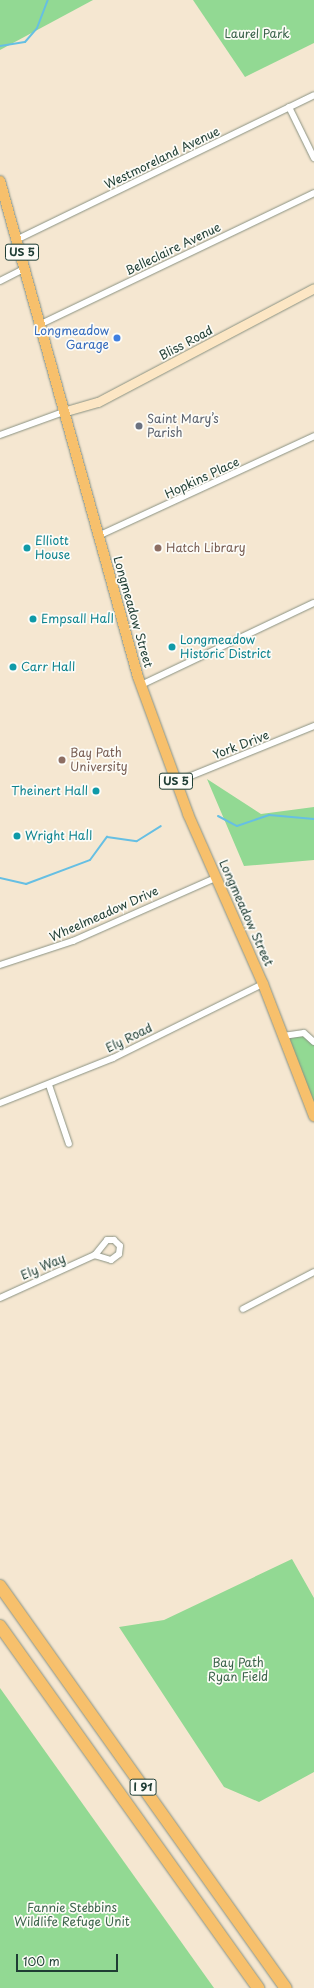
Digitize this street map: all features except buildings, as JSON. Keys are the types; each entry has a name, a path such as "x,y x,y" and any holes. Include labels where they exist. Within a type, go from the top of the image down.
{"highway":[{"name":"I 91","path":"0,1586 286,1988"},
{"name":"I 91","path":"0,1626 258,1988"}],"main road":[{"name":"Longmeadow Street","path":"0,181 26,268 66,411 98,536 141,685 176,782 215,878 264,984 314,1116"},
{"name":"Bliss Road","path":"66,411 98,402 314,288"}],"street":[{"name":"Westmoreland Avenue","path":"18,240 314,95"},
{"path":"289,107 314,158"},
{"name":"Belleclaire Avenue","path":"41,324 314,193"},
{"path":"0,281 26,268"},
{"path":"0,435 66,411"},
{"name":"Hopkins Place","path":"98,536 314,436"},
{"path":"141,685 314,603"},
{"name":"York Drive","path":"176,782 314,726"},
{"name":"Wheelmeadow Drive","path":"0,965 66,944 215,878"},
{"name":"Ely Road","path":"0,1102 114,1058 264,984"},
{"path":"283,1036 304,1033 314,1042"},
{"path":"49,1084 69,1144"},
{"name":"Ely Way","path":"0,1298 95,1255"},
{"path":"243,1310 314,1272"}],"green space":[{"path":"0,0 93,0 0,50"},
{"name":"Laurel Park","path":"193,0 314,0 314,43 245,77"},
{"path":"207,779 261,814 314,807 314,860 244,866"},
{"path":"300,1032 314,1042 314,1116 283,1036"},
{"name":"Bay Path Ryan Field","path":"292,1559 314,1598 314,1772 259,1802 224,1787 119,1627 164,1620"},
{"name":"Fannie Stebbins Wildlife Refuge Unit","path":"0,1688 214,1988 0,1988"}],"waterway":[{"path":"0,46 25,42 37,28 48,0"},
{"path":"218,816 237,826 269,815 314,819"},
{"path":"0,878 26,884 90,860 107,837 137,841 161,826"}],"place":[{"name":"Longmeadow Garage","path":"117,338"},
{"name":"Saint Mary’s Parish","path":"139,426"},
{"name":"Elliott House","path":"27,548"},
{"name":"Hatch Library","path":"158,548"},
{"name":"Empsall Hall","path":"33,619"},
{"name":"Longmeadow Historic District","path":"172,647"},
{"name":"Carr Hall","path":"13,667"},
{"name":"Bay Path University","path":"62,760"},
{"name":"Theinert Hall","path":"96,791"},
{"name":"Wright Hall","path":"17,836"}]}
